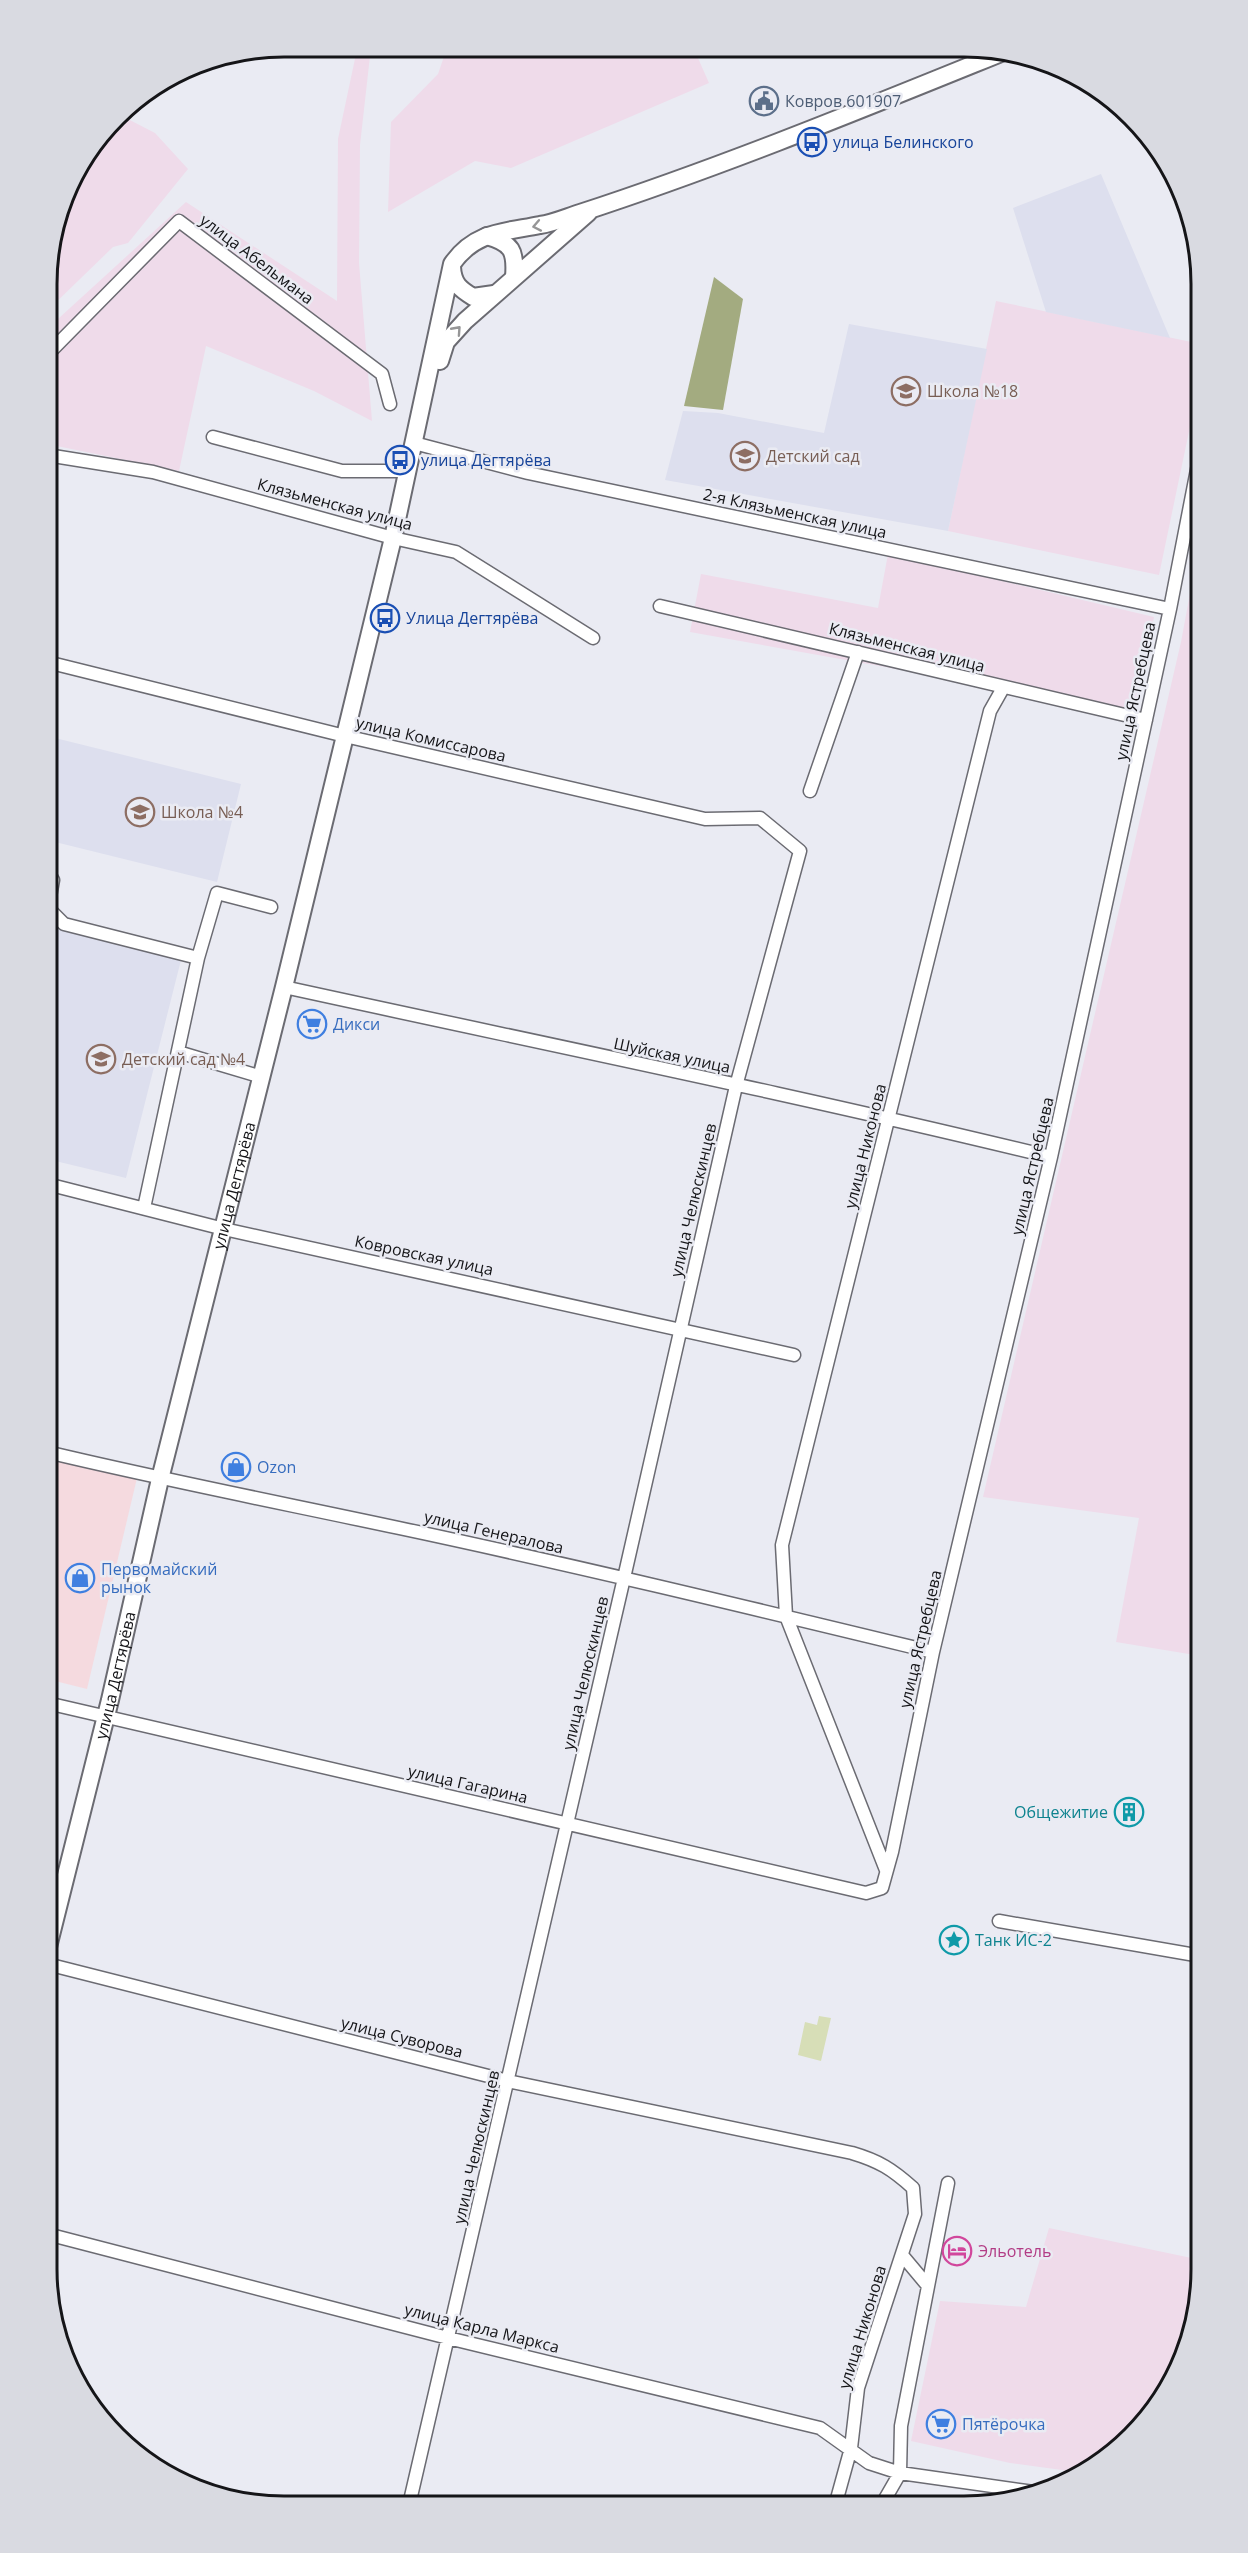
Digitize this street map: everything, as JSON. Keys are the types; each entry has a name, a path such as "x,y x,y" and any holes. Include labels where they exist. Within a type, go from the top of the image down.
{"main road":[{"path":"420,422 452,264 461,251 479,238 543,225 593,209 748,154 988,58"},
{"path":"420,422 446,342 465,321 593,209"},
{"path":"487,236 501,240 510,247 516,258 514,277"},
{"path":"452,264 452,277 458,288 473,297 496,294"},
{"name":"улица Дегтярёва","path":"57,1911 105,1718 160,1479 262,1077 420,422"}],"street":[{"name":"улица Абельмана","path":"57,345 179,221 382,374 390,404"},
{"path":"213,436 342,471 408,471"},
{"name":"2-я Клязьменская улица","path":"414,443 528,472 1170,609"},
{"name":"Клязьменская улица","path":"57,457 153,472 393,538 456,552 593,638"},
{"name":"улица Ястребцева","path":"882,1888 933,1652 1052,1157 1191,504"},
{"name":"Клязьменская улица","path":"660,606 1146,720"},
{"path":"810,792 858,652"},
{"name":"улица Комиссарова","path":"57,664 345,736 705,819 760,818 800,851"},
{"name":"улица Никонова","path":"886,1870 786,1616 782,1545 990,711 1003,688"},
{"name":"улица Челюскинцев","path":"411,2496 736,1086 800,851"},
{"path":"144,1209 198,958 217,893 271,907"},
{"path":"57,918 64,924 198,958"},
{"name":"Шуйская улица","path":"284,987 736,1086 889,1117 1052,1157"},
{"path":"178,1052 262,1077"},
{"name":"Ковровская улица","path":"57,1187 224,1229 681,1328 795,1355"},
{"name":"улица Генералова","path":"57,1454 160,1479 399,1528 624,1578 933,1652"},
{"name":"улица Гагарина","path":"57,1706 866,1893 882,1888"},
{"path":"999,1921 1191,1954"},
{"name":"улица Суворова","path":"57,1967 508,2081 805,2142 876,2160 890,2168"},
{"name":"улица Никонова","path":"838,2496 851,2448 858,2388 915,2214 913,2188 890,2168"},
{"path":"887,2496 900,2474 901,2426 948,2183"},
{"name":"улица Карла Маркса","path":"57,2238 448,2338 820,2428 869,2463 900,2474 1017,2490"},
{"path":"902,2255 928,2286"}],"shaded area":[{"path":"355,57 370,57 360,145 359,263 372,421 314,391 206,346 179,471 57,446 57,320 186,202 337,301 338,139"},
{"path":"444,57 698,57 709,83 511,168 475,161 388,212 391,122 438,74"},
{"path":"128,119 155,133 188,169 128,243 113,247 57,301 57,269 61,240 74,197 95,158"},
{"path":"1101,174 1170,338 1046,312 1013,208"},
{"path":"996,301 1191,342 1191,422 1159,575 948,531"},
{"name":"Школа №18","path":"849,324 987,349 948,531 665,480 683,411 718,413 824,433"},
{"path":"888,554 1154,617 1134,717 1003,688 690,632 701,574 878,608"},
{"path":"1191,588 1191,1654 1116,1642 1139,1518 983,1497 1181,642"},
{"name":"Школа №4","path":"57,738 241,784 217,882 57,842"},
{"name":"Детский сад №4","path":"57,929 181,960 126,1178 57,1161"},
{"name":"Первомайский рынок","path":"57,1458 137,1478 87,1689 57,1682"},
{"path":"1049,2228 1191,2258 1191,2284 1187,2313 1174,2356 1161,2383 1125,2430 1078,2466 1069,2471 1010,2463 911,2441 940,2301 1026,2307"}],"green space":[{"path":"714,277 743,299 723,410 684,406"},
{"path":"819,2016 831,2018 821,2061 798,2055 805,2022 817,2025"}],"place":[{"name":"Ковров 601907","path":"764,101"},
{"name":"улица Белинского","path":"812,142"},
{"name":"Школа №18","path":"906,391"},
{"name":"Детский сад","path":"745,456"},
{"name":"улица Дегтярёва","path":"400,460"},
{"name":"Улица Дегтярёва","path":"385,618"},
{"name":"Школа №4","path":"140,812"},
{"name":"Дикси","path":"312,1024"},
{"name":"Детский сад №4","path":"101,1059"},
{"name":"Ozon","path":"236,1467"},
{"name":"Первомайский рынок","path":"80,1578"},
{"name":"Общежитие","path":"1129,1812"},
{"name":"Танк ИС-2","path":"954,1940"},
{"name":"Эльотель","path":"957,2251"},
{"name":"Пятёрочка","path":"941,2424"}]}
